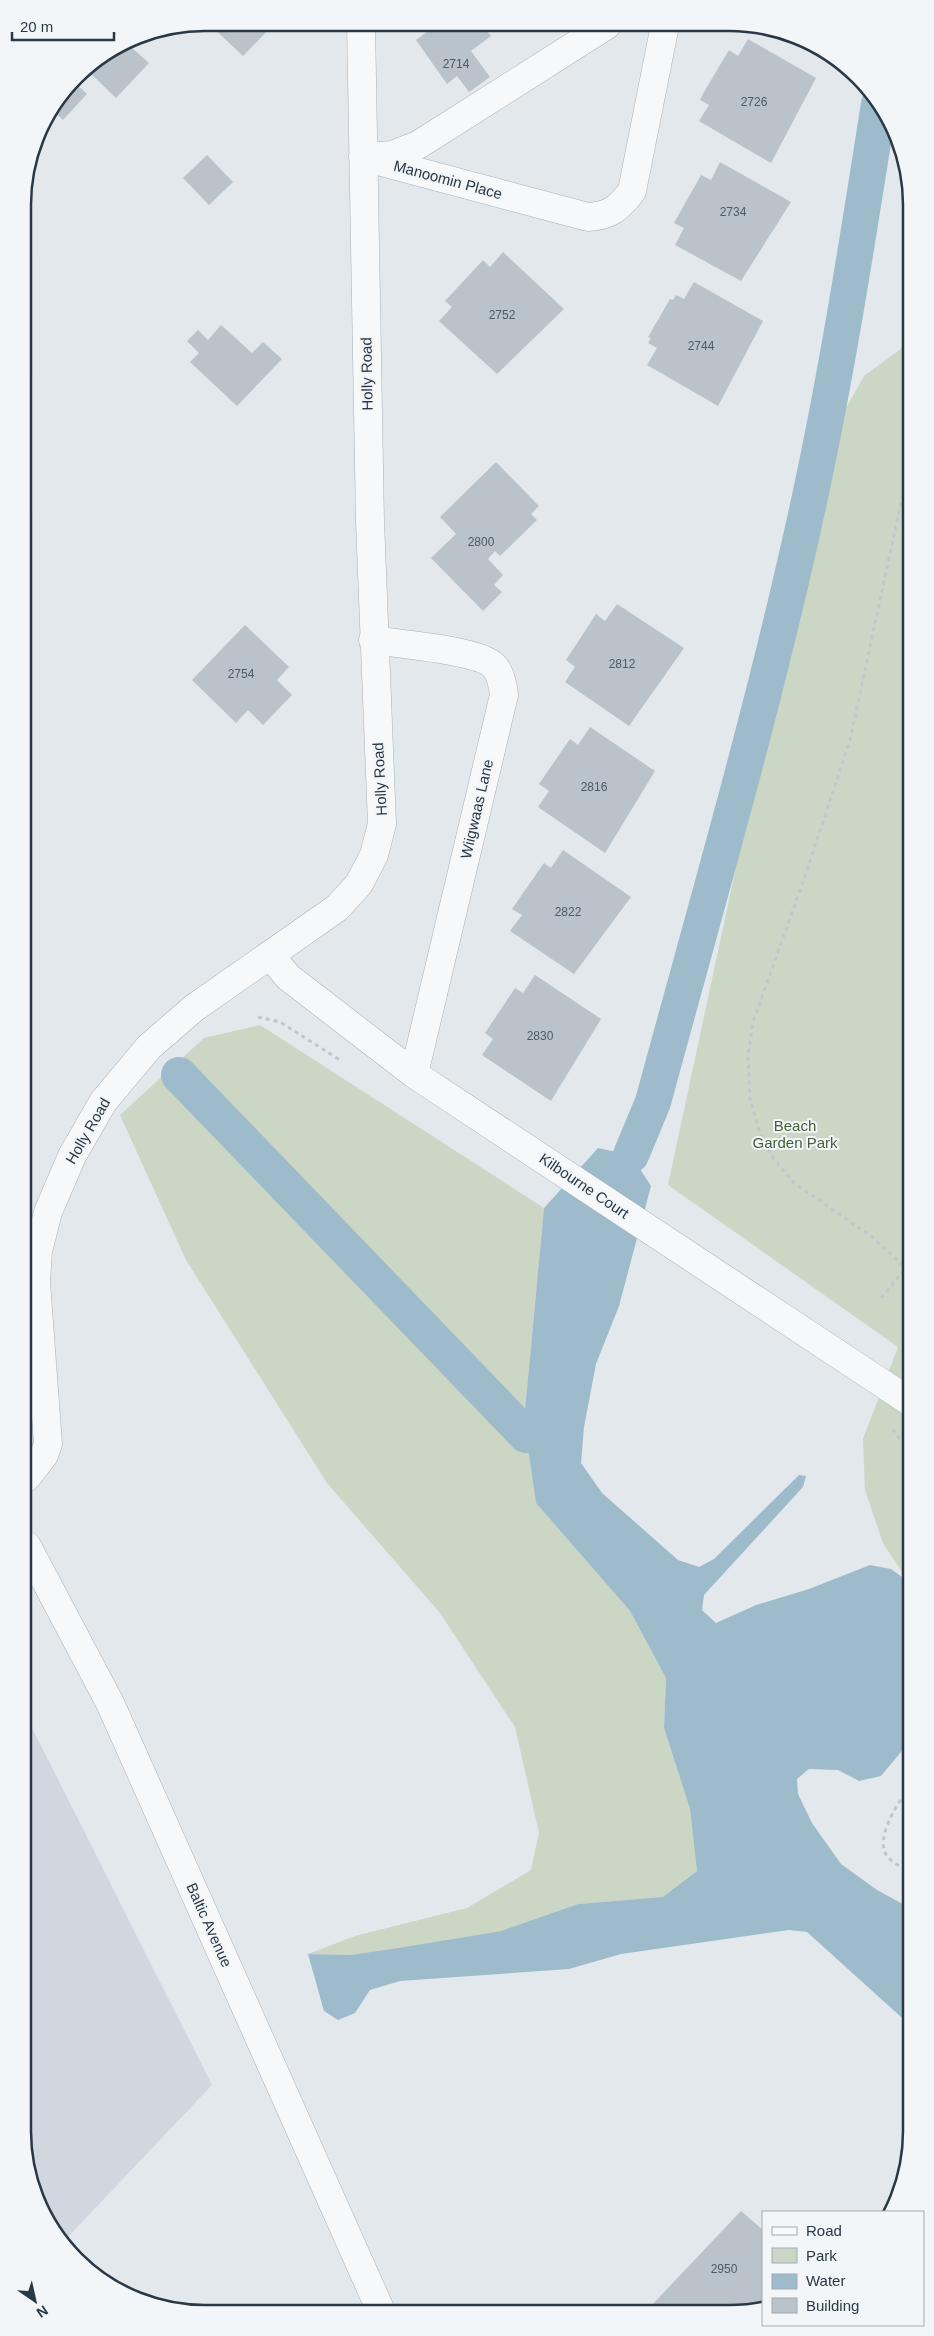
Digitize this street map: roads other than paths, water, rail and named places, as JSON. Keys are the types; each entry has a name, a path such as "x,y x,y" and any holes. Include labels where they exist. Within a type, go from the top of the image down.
{"street":[{"name":"Manoomin Place","path":"363,157 392,155 418,145 597,31"},
{"name":"Manoomin Place","path":"363,157 588,217 603,216 619,208 632,191 664,31"},
{"name":"Holly Road","path":"31,1471 44,1455 48,1444 36,1282 38,1250 48,1212 72,1156 103,1102 149,1048 194,1008 337,908 359,884 374,855 382,824 373,640 361,32"},
{"name":"Wiigwaas Lane","path":"373,640 479,656 494,666 502,681 504,695 414,1074"},
{"name":"Kilbourne Court","path":"270,955 288,976 414,1074 902,1397"},
{"name":"Baltic Avenue","path":"31,1554 110,1703 378,2305"}],"water":[{"path":"598,1148 631,1155 651,1186 619,1306 596,1364 584,1427 581,1463 602,1493 678,1560 699,1567 714,1559 799,1475 806,1476 803,1487 704,1595 702,1610 716,1623 756,1605 809,1589 870,1565 891,1569 902,1577 902,1750 881,1776 859,1781 838,1770 809,1769 797,1779 798,1794 812,1823 841,1864 877,1890 902,1904 902,2018 807,1932 789,1930 621,1954 569,1969 400,1981 370,1990 355,2013 338,2020 324,2011 308,1954 350,1955 398,1948 501,1931 578,1904 663,1897 697,1871 690,1809 664,1728 666,1678 630,1611 536,1503 524,1421 544,1208"}],"waterway":[{"path":"631,1155 653,1102 770,669 804,524 836,367 877,115"},
{"path":"179,1075 526,1435"}],"park label":[{"name":"Beach Garden Park","path":"795,1134"}]}
